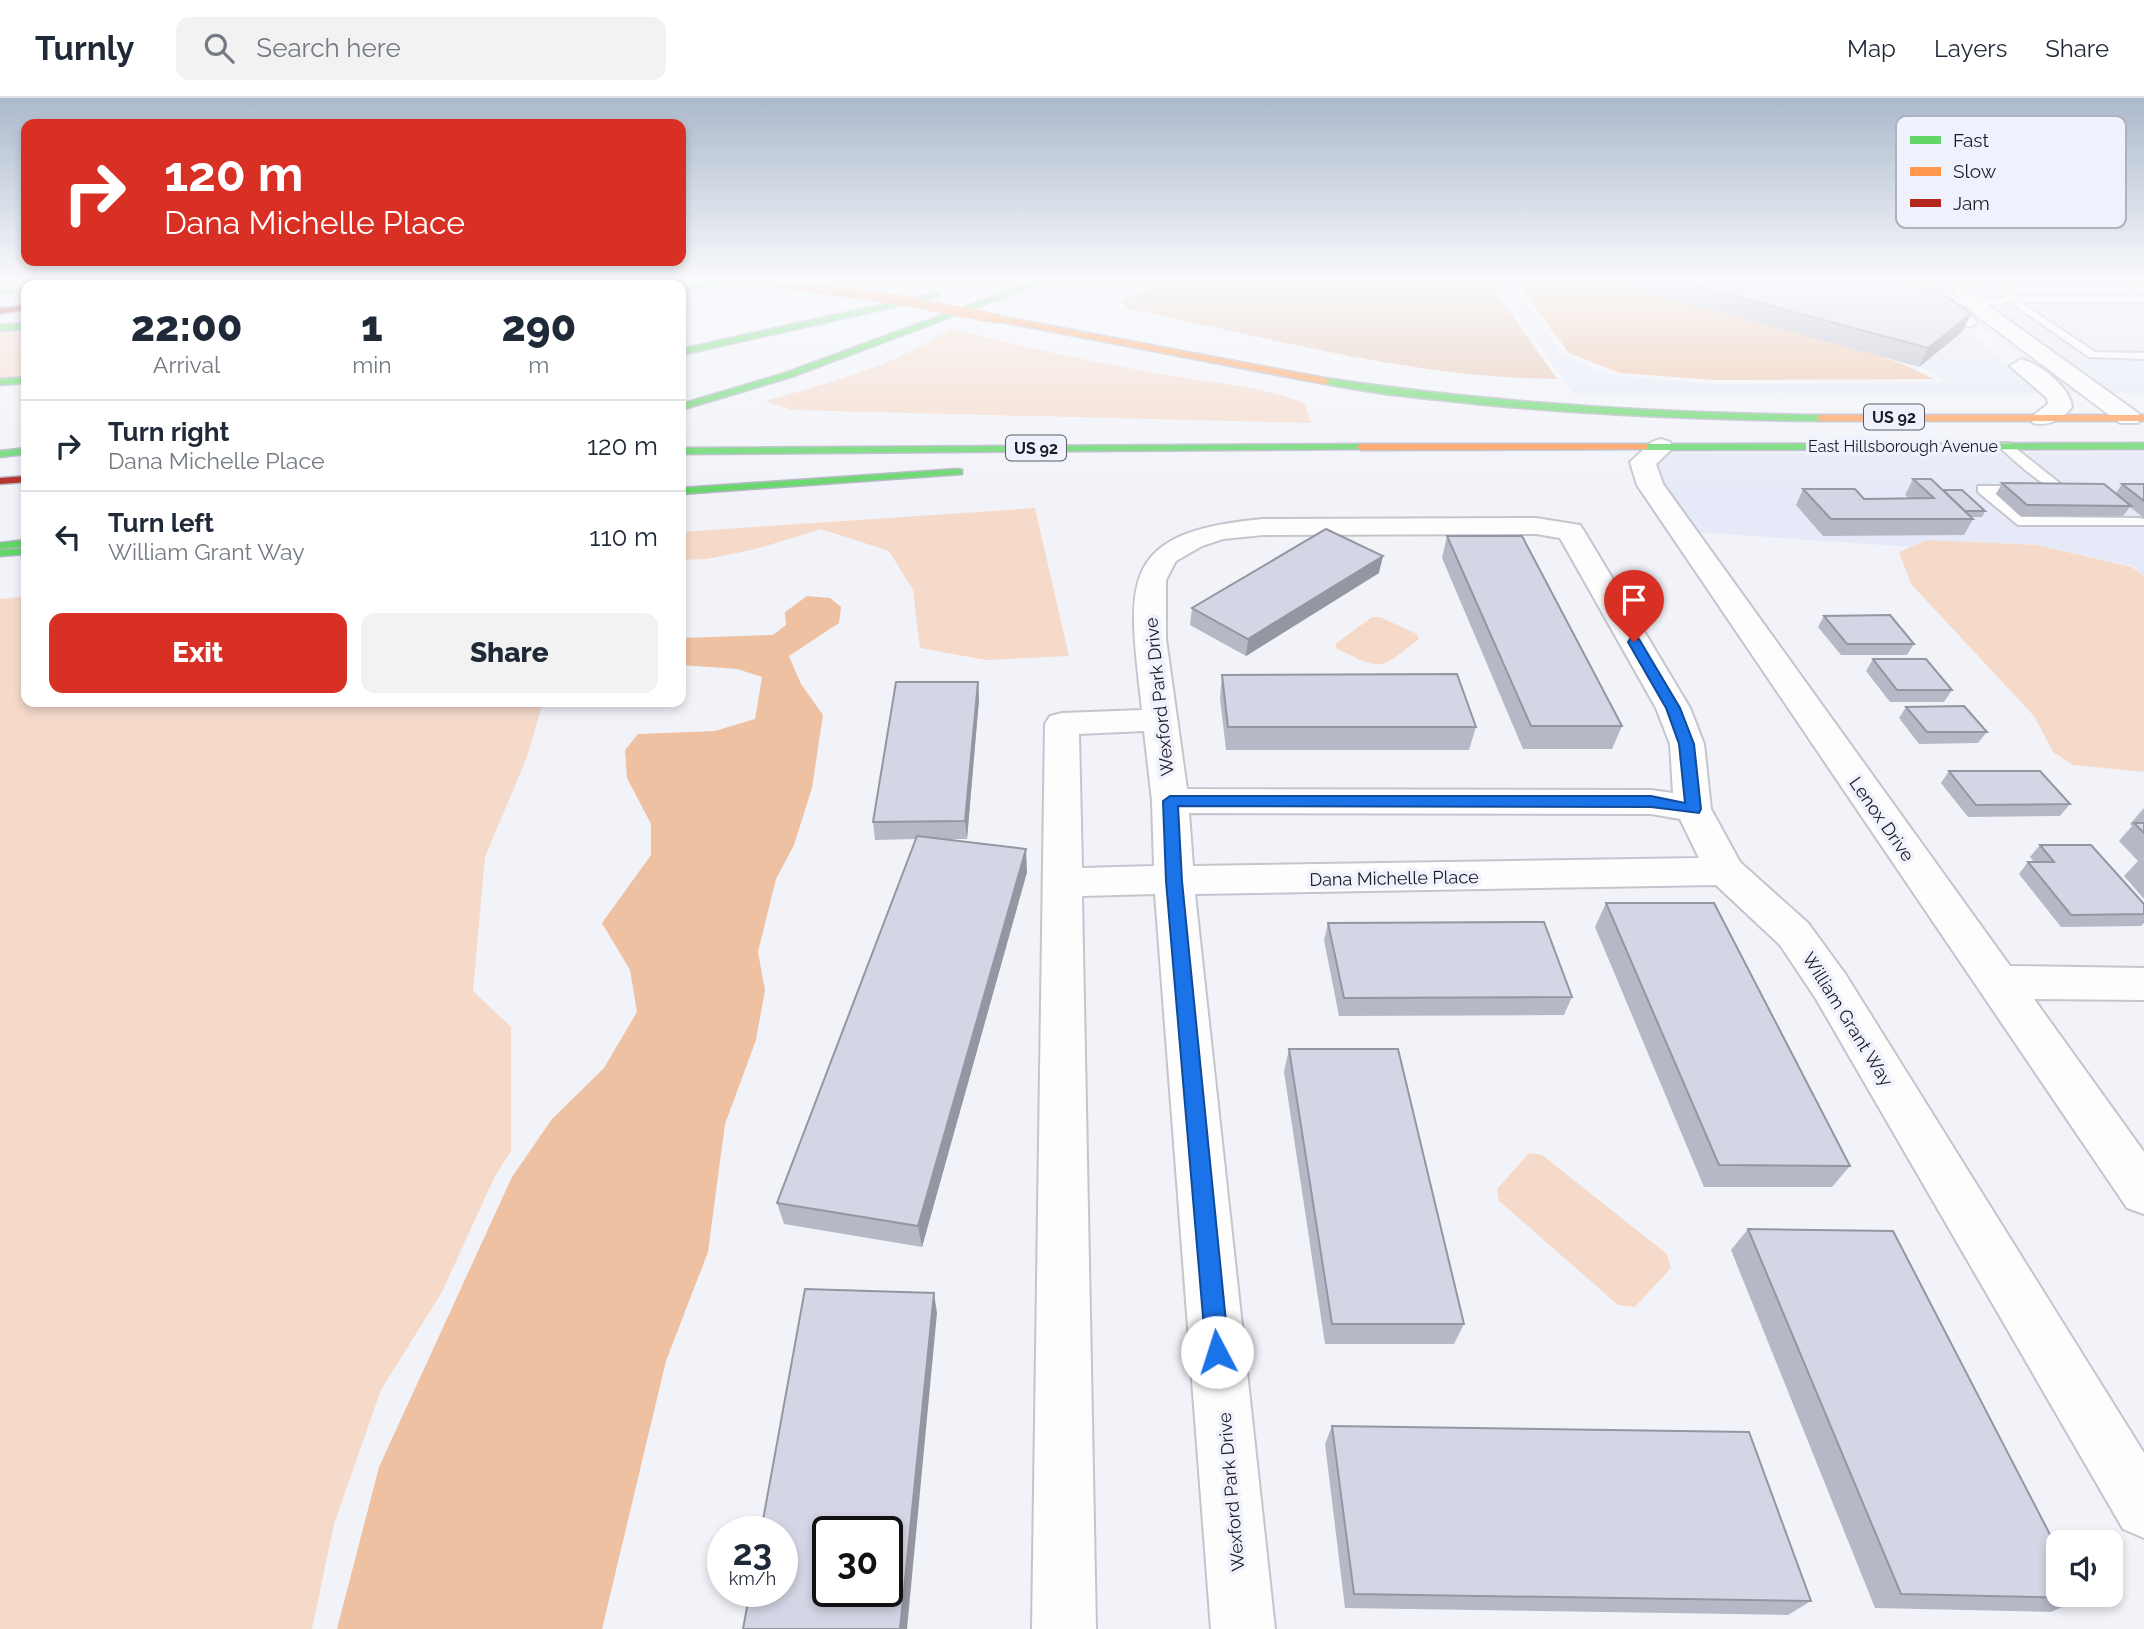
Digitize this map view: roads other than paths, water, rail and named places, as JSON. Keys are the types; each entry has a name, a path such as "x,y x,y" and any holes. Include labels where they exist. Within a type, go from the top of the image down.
{"main road":[{"path":"686,406 788,375 852,351"},
{"name":"US 92","path":"1162,351 1291,378 1419,396 1569,410 1659,414 2136,418"},
{"path":"0,382 21,380"},
{"path":"1885,446 1939,438 2102,435 2121,429 2136,418"},
{"name":"East Hillsborough Avenue","path":"1661,447 2144,446"},
{"path":"1071,465 1392,447"},
{"name":"US 92","path":"686,451 1661,447"},
{"path":"0,454 21,452"},
{"path":"686,491 973,471"},
{"path":"0,481 21,479"},
{"path":"0,546 21,544"},
{"path":"0,554 21,552"}],"street":[{"path":"2004,351 2059,396 2060,407 2042,418"},
{"path":"2039,351 2136,418"},
{"name":"Lenox Drive","path":"1661,447 1643,462 1650,485 2144,1192"},
{"name":"Wexford Park Drive","path":"1243,1629 1174,881 1170,801 1150,639 1150,580 1165,556 1192,540 1220,531 1263,527 1536,526 1570,531"},
{"name":"William Grant Way","path":"1570,531 1673,708 1687,744 1693,809 1725,871 1794,934 1831,987 2144,1508"},
{"path":"1064,1629 1062,724 1161,720"},
{"path":"1170,801 1651,802 1693,809"},
{"name":"Dana Michelle Place","path":"1062,881 1725,871"},
{"path":"1996,982 2144,984"}],"lane":[{"path":"2088,351 2093,355 2144,356"},
{"path":"2020,364 2049,373 2068,373"},
{"path":"2005,446 2059,489"},
{"path":"2085,489 1983,489 2018,522 2142,524"},
{"path":"2119,506 2142,524"}]}
